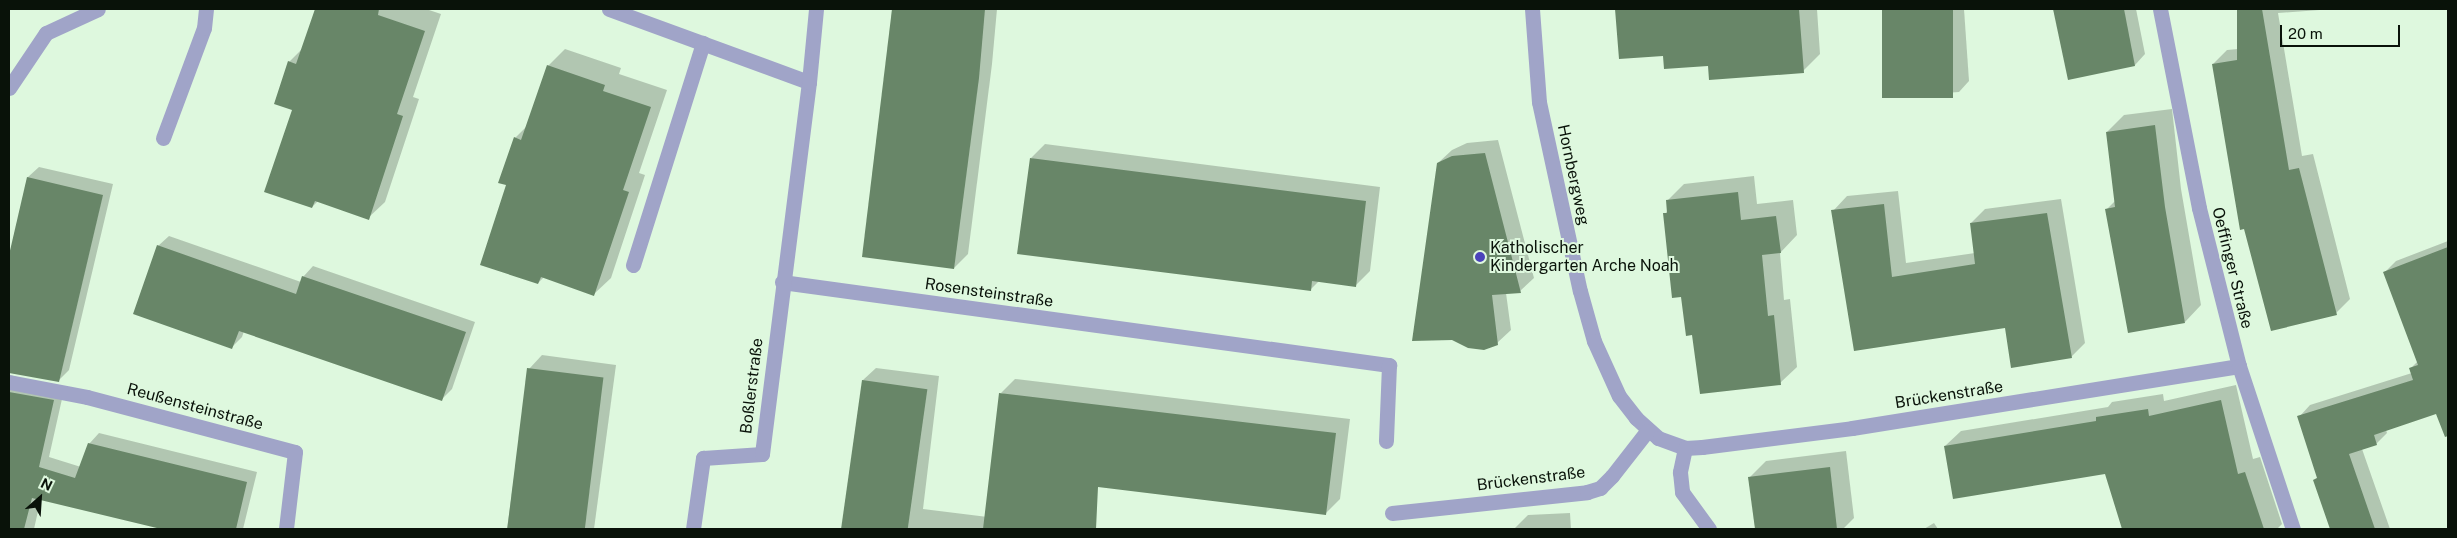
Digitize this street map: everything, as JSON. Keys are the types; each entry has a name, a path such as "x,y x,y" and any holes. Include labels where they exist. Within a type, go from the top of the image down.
{"street":[{"path":"9,88 46,32 98,9"},
{"path":"163,138 204,28 206,9"},
{"path":"610,9 809,82"},
{"path":"782,282 809,82 816,9"},
{"name":"Hornbergweg","path":"1532,9 1539,102 1580,291 1594,342 1619,396 1647,431 1665,441"},
{"name":"Oeffinger Straße","path":"2160,9 2199,208 2239,366 2293,529"},
{"path":"633,265 704,43"},
{"name":"Rosensteinstraße","path":"782,282 1389,366 1386,441"},
{"name":"Boßlerstraße","path":"693,529 703,458 762,454 782,282"},
{"name":"Brückenstraße","path":"1665,441 1685,448 1852,428 2239,366"},
{"name":"Reußensteinstraße","path":"9,382 87,396 295,452 286,529"},
{"name":"Brückenstraße","path":"1392,513 1587,492 1600,488 1612,476 1647,431"},
{"path":"1685,448 1680,472 1682,492 1709,529"}],"building":[{"path":"315,9 379,9 378,15 425,31 397,114 403,116 369,220 315,201 312,208 264,192 292,110 274,104 288,61 296,64"},
{"path":"892,9 985,9 979,78 954,269 862,257"},
{"path":"1615,9 1799,9 1804,73 1709,80 1708,66 1664,69 1663,56 1619,59"},
{"path":"1882,9 1953,9 1953,98 1882,98"},
{"path":"2053,9 2124,9 2135,66 2068,80"},
{"path":"2237,9 2262,9 2289,170 2299,168 2337,315 2271,331 2244,229 2240,230 2212,64 2237,60"},
{"path":"547,65 605,85 603,91 651,107 623,190 629,192 594,296 541,277 538,284 480,265 506,185 498,183 514,137 521,140"},
{"path":"2155,125 2165,207 2185,323 2128,333 2105,209 2115,207 2106,132"},
{"name":"Katholischer Kindergarten Arche Noah","path":"1485,153 1521,293 1492,295 1498,345 1484,350 1468,348 1452,340 1412,341 1437,163 1452,156"},
{"path":"1030,158 1366,201 1356,287 1312,281 1311,291 1017,254"},
{"path":"27,177 103,195 59,382 9,373 9,255"},
{"path":"1738,192 1741,220 1776,216 1781,253 1762,255 1768,316 1774,315 1781,385 1700,394 1692,335 1686,336 1681,297 1672,298 1663,213 1667,213 1666,200"},
{"path":"1884,204 1892,277 1975,264 1970,223 2047,213 2072,358 2011,368 2005,328 1854,351 1831,210"},
{"path":"157,245 296,294 302,276 466,332 442,401 239,331 232,349 133,314"},
{"path":"2448,247 2448,436 2445,437 2436,414 2374,435 2377,445 2349,454 2375,529 2330,529 2313,480 2317,478 2297,416 2413,380 2409,368 2418,365 2383,272"},
{"path":"527,368 603,377 585,529 507,529"},
{"path":"862,380 927,389 908,529 841,529"},
{"path":"9,392 54,400 39,467 75,478 88,443 247,482 236,529 161,529 32,498 24,529 9,529"},
{"path":"999,393 1336,433 1326,515 1098,487 1096,529 983,529"},
{"path":"2221,400 2238,474 2245,472 2264,529 2122,529 2105,474 1953,499 1944,446 2096,421 2096,417 2148,409 2149,416"},
{"path":"1830,467 1837,529 1755,529 1748,477"}],"place":[{"name":"Katholischer Kindergarten Arche Noah","path":"1480,257"}]}
